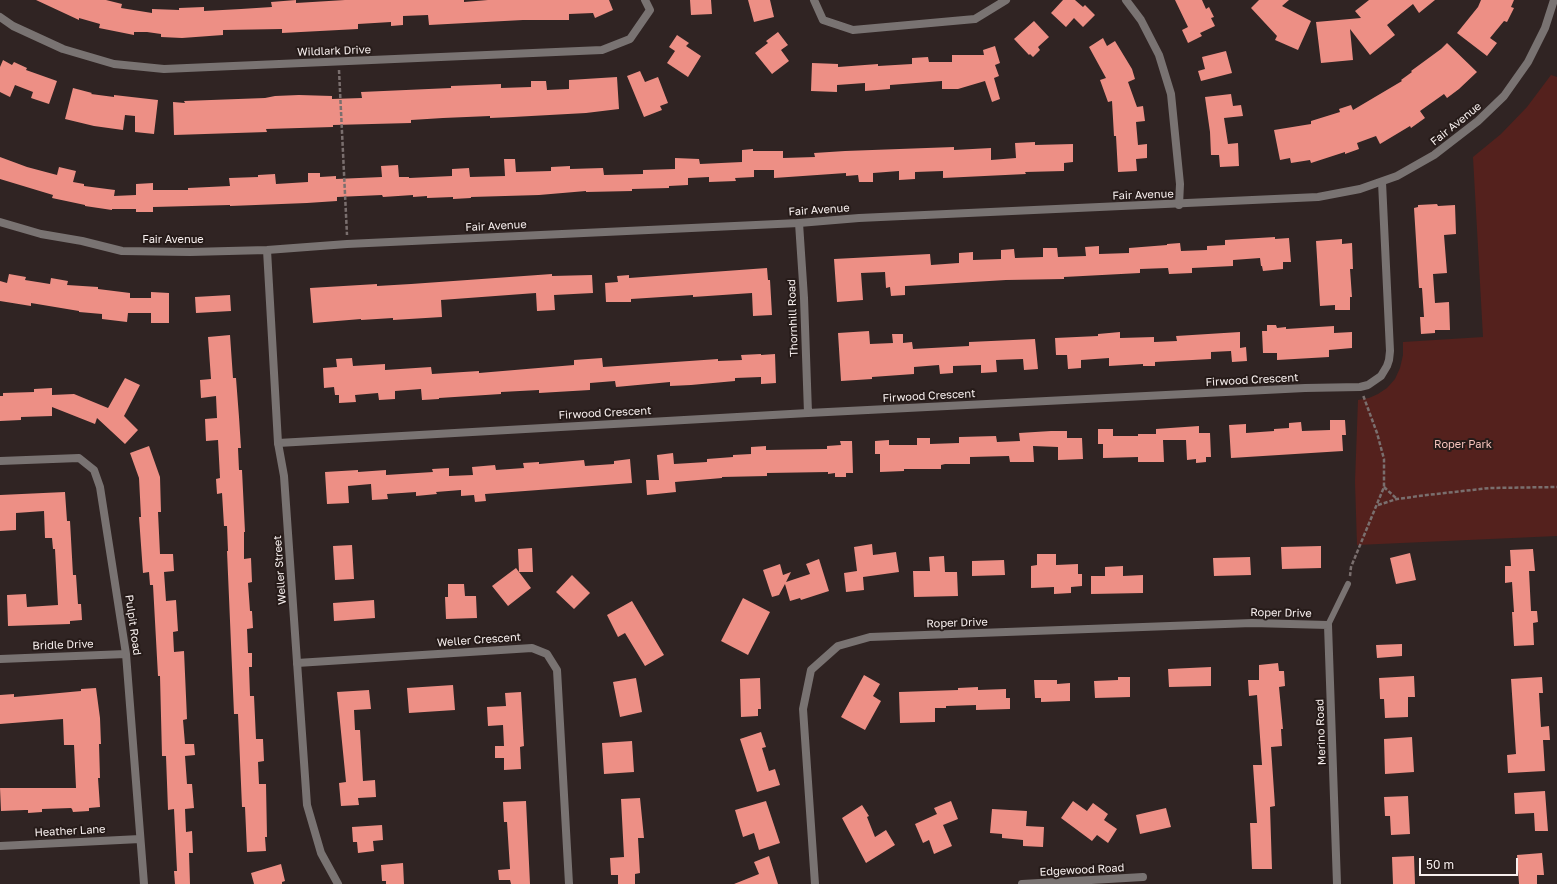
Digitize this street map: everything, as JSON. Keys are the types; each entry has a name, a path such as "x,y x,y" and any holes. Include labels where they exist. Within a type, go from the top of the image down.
{"street":[{"name":"Wildlark Drive","path":"0,17 13,26 62,49 114,64 164,69 602,50 630,39 650,10 645,0"},
{"path":"814,0 823,20 854,30 975,19 1006,0"},
{"path":"1126,0 1141,20 1159,55 1171,94 1180,184 1179,205"},
{"name":"Fair Avenue","path":"0,222 41,234 82,241 122,251 190,252 267,250 347,244 799,223 859,218 1318,198 1343,194 1382,182 1410,170 1434,155 1491,109 1518,78 1528,62 1545,28 1554,0"},
{"name":"Firwood Crescent","path":"278,442 1297,388 1360,387 1368,385 1381,376 1387,366 1390,351 1382,182"},
{"name":"Thornhill Road","path":"799,223 804,298 808,413"},
{"name":"Weller Street","path":"267,250 278,442 284,476 307,805 321,853 338,884"},
{"name":"Pulpit Road","path":"0,461 79,458 94,470 100,487 126,654 144,884"},
{"name":"Roper Drive","path":"815,884 803,709 811,670 838,646 870,637 1252,623 1328,625"},
{"name":"Merino Road","path":"1328,625 1337,884"},
{"name":"Weller Crescent","path":"298,663 532,648 547,654 557,670 569,884"},
{"name":"Bridle Drive","path":"0,659 126,654"},
{"name":"Heather Lane","path":"0,846 140,839"},
{"name":"Edgewood Road","path":"1022,884 1143,877"}],"lane":[{"name":"Merino Road","path":"1328,625 1348,584"}],"path":[{"path":"339,62 347,244"},
{"path":"1348,584 1351,567 1384,487 1384,459 1377,433 1360,387"},
{"path":"1384,487 1397,499"},
{"path":"1377,505 1397,499 1490,488 1557,487"}],"green space":[{"name":"Roper Park","path":"1551,75 1557,77 1557,536 1357,545 1355,482 1358,400 1369,398 1378,394 1387,388 1395,379 1400,368 1403,355 1403,342 1483,337 1473,157 1501,134 1527,107"}],"building":[{"path":"36,0 106,0 122,4 121,8 152,13 152,9 179,10 179,8 204,7 204,11 272,7 271,2 296,0 296,3 345,0 464,0 464,2 488,0 609,0 613,10 595,18 593,13 569,14 569,20 523,20 429,25 428,15 403,16 403,25 391,26 391,22 358,24 358,29 282,33 282,29 223,30 223,35 182,38 161,37 161,34 147,32 134,32 134,35 99,28 100,24 79,18 79,20"},
{"path":"690,0 711,0 712,14 691,15"},
{"path":"748,0 770,0 774,17 754,22"},
{"path":"1063,0 1075,0 1083,7 1085,5 1095,15 1083,27 1074,18 1066,27 1051,13"},
{"path":"1175,0 1202,0 1206,9 1209,7 1214,17 1211,18 1215,26 1200,33 1202,36 1188,43 1182,30 1188,27"},
{"path":"1259,0 1289,0 1282,6 1311,21 1298,50 1275,40 1277,36 1251,8"},
{"path":"1369,0 1435,0 1419,13 1413,4 1387,25 1395,35 1370,55 1350,29 1353,60 1321,63 1316,22 1361,18 1355,11"},
{"path":"1481,0 1514,0 1511,7 1514,8 1507,22 1504,21 1490,38 1497,43 1487,56 1457,33 1478,7"},
{"path":"1034,21 1049,37 1038,47 1040,50 1033,57 1030,54 1029,55 1014,39"},
{"path":"778,32 788,45 781,50 789,61 772,74 755,53 768,43 766,41"},
{"path":"677,35 689,43 686,46 701,56 688,77 667,63 675,51 669,47"},
{"path":"1103,38 1107,46 1115,41 1132,69 1135,79 1128,82 1137,107 1143,106 1145,121 1136,122 1138,145 1147,144 1147,158 1136,159 1137,171 1118,172 1112,101 1108,102 1100,80 1106,78 1089,47"},
{"path":"1447,43 1477,72 1447,98 1444,94 1420,111 1425,118 1411,128 1410,126 1380,144 1376,136 1357,143 1359,149 1311,163 1310,160 1291,163 1290,158 1280,160 1274,130 1311,124 1311,121 1340,112 1339,109 1351,105 1353,110 1402,81 1401,80 1412,72 1411,71"},
{"path":"995,46 1000,63 995,65 999,76 994,78 1000,99 992,102 985,81 958,89 942,89 942,81 890,85 890,89 865,91 865,83 837,85 837,92 811,91 812,63 838,64 838,67 878,64 878,66 912,64 912,58 928,57 929,62 952,62 952,55 984,55 983,50"},
{"path":"1226,51 1232,73 1201,81 1198,71 1205,69 1202,57"},
{"path":"3,60 12,65 14,62 27,68 26,70 57,81 49,104 31,98 33,92 15,85 10,97 0,92 0,67"},
{"path":"640,71 645,82 658,77 668,103 660,106 662,110 644,117 627,76"},
{"path":"617,77 619,109 586,113 513,117 490,118 490,116 411,120 411,123 333,125 333,127 266,129 267,132 174,135 173,102 185,103 184,101 265,98 299,95 332,96 332,99 362,98 361,92 501,84 501,88 531,87 531,81 546,81 547,90 569,89 569,80"},
{"path":"73,88 92,93 91,94 158,100 154,134 135,132 135,116 125,115 123,130 94,126 65,119"},
{"path":"1231,94 1233,106 1241,105 1243,116 1224,118 1228,144 1238,143 1239,166 1220,167 1219,155 1211,155 1210,132 1205,97"},
{"path":"1035,142 1035,145 1073,144 1073,162 1064,163 1064,171 1025,172 1026,174 943,178 943,171 915,172 915,179 899,180 899,171 873,173 873,182 859,182 858,175 846,176 846,173 774,178 774,170 754,170 754,177 735,178 736,181 709,182 709,177 688,178 688,185 669,186 669,188 632,189 632,191 586,191 453,199 453,197 427,198 427,196 413,197 413,195 383,197 382,195 337,197 337,201 307,203 153,207 153,212 136,212 136,209 112,210 85,206 52,198 53,195 0,179 0,157 27,167 57,175 59,167 76,171 73,182 84,184 84,186 115,190 114,196 136,195 136,184 153,183 153,190 188,190 188,188 230,186 229,178 258,177 258,175 275,174 276,184 308,182 308,173 320,173 320,177 336,176 336,179 382,177 381,166 398,165 399,177 452,176 452,169 469,168 470,177 505,176 504,159 515,159 516,172 551,171 551,167 570,166 570,169 603,168 604,175 643,174 643,170 675,169 675,158 699,159 700,164 742,162 742,150 753,149 753,151 783,151 783,158 815,157 814,153 845,151 954,147 954,150 991,148 991,160 1016,158 1015,143"},
{"path":"1437,204 1438,206 1455,205 1456,234 1444,235 1447,273 1433,274 1435,303 1449,302 1450,330 1435,330 1435,333 1421,334 1420,317 1424,317 1422,288 1419,288 1414,208 1418,207 1418,205"},
{"path":"1275,237 1275,239 1289,238 1291,262 1283,262 1283,269 1263,271 1260,258 1233,260 1233,266 1192,268 1192,273 1169,274 1168,268 1140,269 1140,273 1064,277 1064,279 1006,280 905,286 905,295 891,296 890,287 886,288 885,272 861,273 863,300 837,302 834,259 930,254 931,265 959,263 959,253 973,252 973,260 1001,259 1001,250 1014,249 1015,258 1043,257 1043,248 1057,248 1058,257 1086,256 1085,247 1099,246 1099,254 1129,253 1129,248 1180,243 1181,251 1207,250 1207,246 1225,245 1225,240"},
{"path":"1342,239 1342,244 1352,243 1353,269 1350,269 1352,297 1350,297 1350,310 1335,310 1335,305 1320,306 1316,241"},
{"path":"767,268 768,280 770,280 772,315 753,316 752,293 693,297 693,295 631,299 631,302 606,302 605,283 618,282 617,276 629,275 629,278"},
{"path":"9,274 26,277 25,280 50,284 51,278 68,281 67,285 98,287 98,289 130,293 130,298 151,298 151,292 169,293 169,323 151,323 151,313 128,313 127,322 102,319 102,314 79,312 31,303 31,306 0,301 0,281 7,283"},
{"path":"552,274 552,276 592,275 593,293 554,295 555,310 537,311 536,293 441,300 442,317 393,320 393,318 361,319 313,323 310,288 377,284 377,286"},
{"path":"230,295 231,311 196,313 195,297"},
{"path":"1267,325 1276,325 1277,328 1286,327 1286,329 1334,326 1334,333 1352,332 1352,348 1329,350 1329,357 1277,360 1277,353 1263,353 1262,331 1267,331"},
{"path":"869,331 870,344 893,343 892,334 903,334 903,343 912,342 913,349 969,346 969,342 1035,339 1038,369 1024,370 1023,359 996,360 997,372 981,373 981,365 953,366 953,373 940,374 939,365 914,367 914,374 841,381 838,333"},
{"path":"1120,332 1120,338 1154,337 1154,342 1177,341 1176,336 1240,332 1240,348 1246,347 1247,361 1232,362 1231,351 1211,352 1211,359 1155,362 1155,366 1143,366 1143,364 1109,366 1109,358 1081,360 1081,368 1068,369 1067,355 1056,355 1055,338 1098,336 1098,334"},
{"path":"230,335 233,378 236,378 241,448 238,448 239,470 242,470 245,532 244,559 251,558 252,582 248,583 253,628 247,629 248,653 252,653 252,667 249,667 250,696 254,696 256,739 263,739 264,761 258,762 259,784 266,784 266,851 247,852 245,807 242,807 238,714 234,714 227,526 224,526 222,493 217,494 216,479 220,478 218,440 206,441 205,419 217,418 216,396 201,398 200,380 211,379 208,337"},
{"path":"775,354 776,383 761,384 761,377 735,378 735,381 691,385 670,386 670,382 616,387 615,381 590,383 590,390 539,393 539,390 501,392 501,394 422,400 421,389 395,391 395,399 379,400 378,393 355,395 356,402 339,403 339,395 335,395 334,387 324,388 323,368 337,367 336,359 352,358 353,366 385,364 385,370 431,367 432,374 479,371 479,373 574,365 574,360 602,358 603,367 718,359 718,361 742,360 741,355"},
{"path":"125,378 140,385 124,416 138,430 125,444 97,418 95,424 52,407 52,416 21,417 21,420 0,421 0,396 3,396 3,393 34,392 34,389 52,388 52,395 74,394 108,408"},
{"path":"1330,420 1345,420 1346,435 1342,435 1343,451 1231,458 1229,425 1246,424 1246,433 1274,431 1274,429 1289,428 1289,423 1301,422 1302,431 1330,430"},
{"path":"1199,426 1199,433 1210,433 1211,457 1206,457 1206,462 1196,463 1196,459 1187,460 1186,440 1163,440 1164,462 1138,462 1138,457 1103,458 1103,444 1098,444 1098,429 1113,429 1113,436 1138,436 1138,434 1156,434 1156,429"},
{"path":"1067,431 1067,438 1082,438 1083,459 1058,460 1058,447 1033,446 1034,462 1010,462 1009,456 970,457 970,464 945,464 941,465 941,469 904,469 904,471 880,472 880,454 875,454 875,441 889,440 889,445 917,445 917,438 930,438 930,444 959,443 959,437 996,436 997,442 1020,441 1019,433"},
{"path":"840,441 852,441 853,473 846,473 846,477 835,477 835,473 828,474 828,472 767,473 767,476 722,477 675,482 676,492 647,495 646,480 659,480 657,455 673,453 674,464 707,462 707,459 751,454 751,447 766,446 766,450 827,449 827,446 841,445"},
{"path":"149,446 160,477 161,512 158,512 160,554 173,554 174,571 164,572 166,601 176,600 178,631 173,632 174,652 184,651 187,719 183,720 185,744 194,744 195,755 185,756 187,784 192,784 194,808 185,809 186,832 192,831 193,853 189,853 190,884 175,884 174,871 177,871 174,809 168,810 166,756 162,756 160,676 158,676 153,585 150,585 149,572 143,573 139,517 141,517 139,478 130,453"},
{"path":"630,459 632,483 485,494 486,501 475,502 474,495 461,496 461,490 436,492 437,494 416,496 416,492 387,494 388,499 372,500 371,484 348,486 349,503 327,504 325,472 386,470 386,475 433,472 432,469 449,468 449,476 473,475 472,467 495,465 496,470 524,468 523,463 539,462 539,464 584,460 585,466 614,464 614,461"},
{"path":"65,492 67,521 70,521 73,575 76,575 78,604 81,604 82,620 70,621 70,624 8,626 7,595 26,594 27,607 58,605 55,549 53,549 52,538 45,538 44,511 16,513 16,530 0,531 0,495"},
{"path":"872,544 873,555 896,552 899,572 863,577 864,590 846,592 844,573 857,571 854,547"},
{"path":"352,545 354,579 335,580 333,546"},
{"path":"1321,546 1321,568 1282,569 1281,547"},
{"path":"532,548 533,572 519,572 518,549"},
{"path":"1533,549 1535,571 1529,571 1531,611 1537,611 1538,622 1533,623 1534,645 1514,646 1512,582 1505,583 1505,566 1511,566 1510,550"},
{"path":"1410,553 1416,580 1396,584 1390,558"},
{"path":"1037,554 1056,554 1056,565 1078,564 1078,574 1082,574 1082,586 1071,587 1071,593 1054,594 1054,587 1031,588 1031,566 1037,565"},
{"path":"944,556 945,572 957,572 958,596 914,597 913,571 930,571 929,557"},
{"path":"1250,557 1251,575 1214,576 1213,558"},
{"path":"819,559 829,591 801,600 800,598 790,601 785,584 779,595 772,597 763,570 780,564 783,575 791,572 786,582 810,574 806,564"},
{"path":"1004,560 1005,575 972,576 972,561"},
{"path":"1123,566 1123,576 1143,575 1143,593 1091,594 1091,576 1105,576 1105,567"},
{"path":"516,568 531,588 508,606 492,586"},
{"path":"572,575 590,593 574,609 556,592"},
{"path":"448,584 464,584 465,596 476,596 477,618 446,619 445,597 448,597"},
{"path":"743,598 770,612 748,655 721,641"},
{"path":"374,600 375,618 334,621 333,603"},
{"path":"632,601 664,655 645,666 625,633 618,637 607,615"},
{"path":"1402,644 1402,656 1377,658 1376,645"},
{"path":"1278,663 1279,671 1284,671 1285,686 1279,687 1283,729 1281,729 1282,746 1271,747 1275,806 1270,807 1272,869 1252,869 1250,823 1257,823 1253,765 1262,765 1257,695 1249,696 1248,680 1259,680 1259,665"},
{"path":"1211,667 1211,686 1169,687 1168,669"},
{"path":"864,675 880,684 873,696 881,701 865,730 841,717"},
{"path":"1414,676 1415,697 1408,697 1408,717 1385,718 1384,699 1380,699 1379,678"},
{"path":"1118,677 1130,677 1130,697 1095,698 1094,681 1118,680"},
{"path":"1542,677 1543,693 1539,693 1541,727 1549,726 1550,740 1543,740 1545,771 1508,773 1507,755 1516,754 1511,679"},
{"path":"636,678 642,712 620,717 613,682"},
{"path":"760,678 761,709 758,709 758,716 741,717 740,679"},
{"path":"1034,680 1057,680 1057,684 1070,683 1070,701 1041,702 1041,698 1035,698"},
{"path":"453,685 455,710 409,713 407,688"},
{"path":"978,687 978,690 1006,689 1006,698 1010,698 1010,709 976,710 976,705 946,706 946,708 935,708 935,722 900,723 899,692 958,690 958,688"},
{"path":"96,688 100,718 101,744 99,744 100,778 98,778 100,807 89,808 89,811 73,812 71,808 42,809 42,812 28,813 28,810 1,811 0,788 76,788 74,745 64,745 63,719 0,724 0,695 14,694 14,697 81,691 81,689"},
{"path":"369,690 371,709 354,710 355,730 360,730 363,781 375,780 376,797 358,798 359,805 341,806 339,783 346,782 337,692"},
{"path":"521,692 524,746 520,747 521,769 504,770 504,758 495,758 495,746 504,746 503,725 488,726 487,707 506,706 505,693"},
{"path":"761,732 766,747 762,748 769,771 775,769 780,785 757,792 740,739"},
{"path":"1412,737 1414,772 1385,774 1384,739"},
{"path":"632,741 634,772 604,774 602,743"},
{"path":"1545,791 1548,831 1535,831 1534,813 1515,814 1514,793"},
{"path":"1408,796 1410,834 1391,835 1390,816 1385,816 1384,797"},
{"path":"640,798 644,838 638,838 640,873 635,874 635,884 618,884 618,875 611,875 610,858 624,857 621,799"},
{"path":"526,801 530,884 511,884 510,880 499,880 498,870 510,869 507,822 504,822 503,802"},
{"path":"766,801 780,843 759,850 754,833 743,837 735,810"},
{"path":"951,801 958,819 943,825 952,846 934,854 929,840 923,843 915,824 937,814 934,808"},
{"path":"1073,801 1087,811 1093,803 1108,814 1104,820 1117,829 1108,843 1097,835 1092,841 1061,818"},
{"path":"862,805 869,816 867,817 875,837 886,830 895,845 866,863 842,818"},
{"path":"1166,808 1171,827 1140,834 1136,815"},
{"path":"992,809 1027,811 1026,826 1044,827 1043,847 1023,846 1023,840 1002,838 1002,834 990,833"},
{"path":"382,825 383,840 373,841 374,851 358,853 357,842 353,842 352,827"},
{"path":"1542,853 1544,875 1537,875 1537,884 1519,884 1517,855"},
{"path":"769,856 778,884 734,884 759,874 754,862"},
{"path":"1414,856 1415,884 1393,884 1392,857"},
{"path":"403,863 404,884 386,884 386,881 382,881 381,865"},
{"path":"281,864 285,881 282,882 282,884 254,884 251,873"}]}
